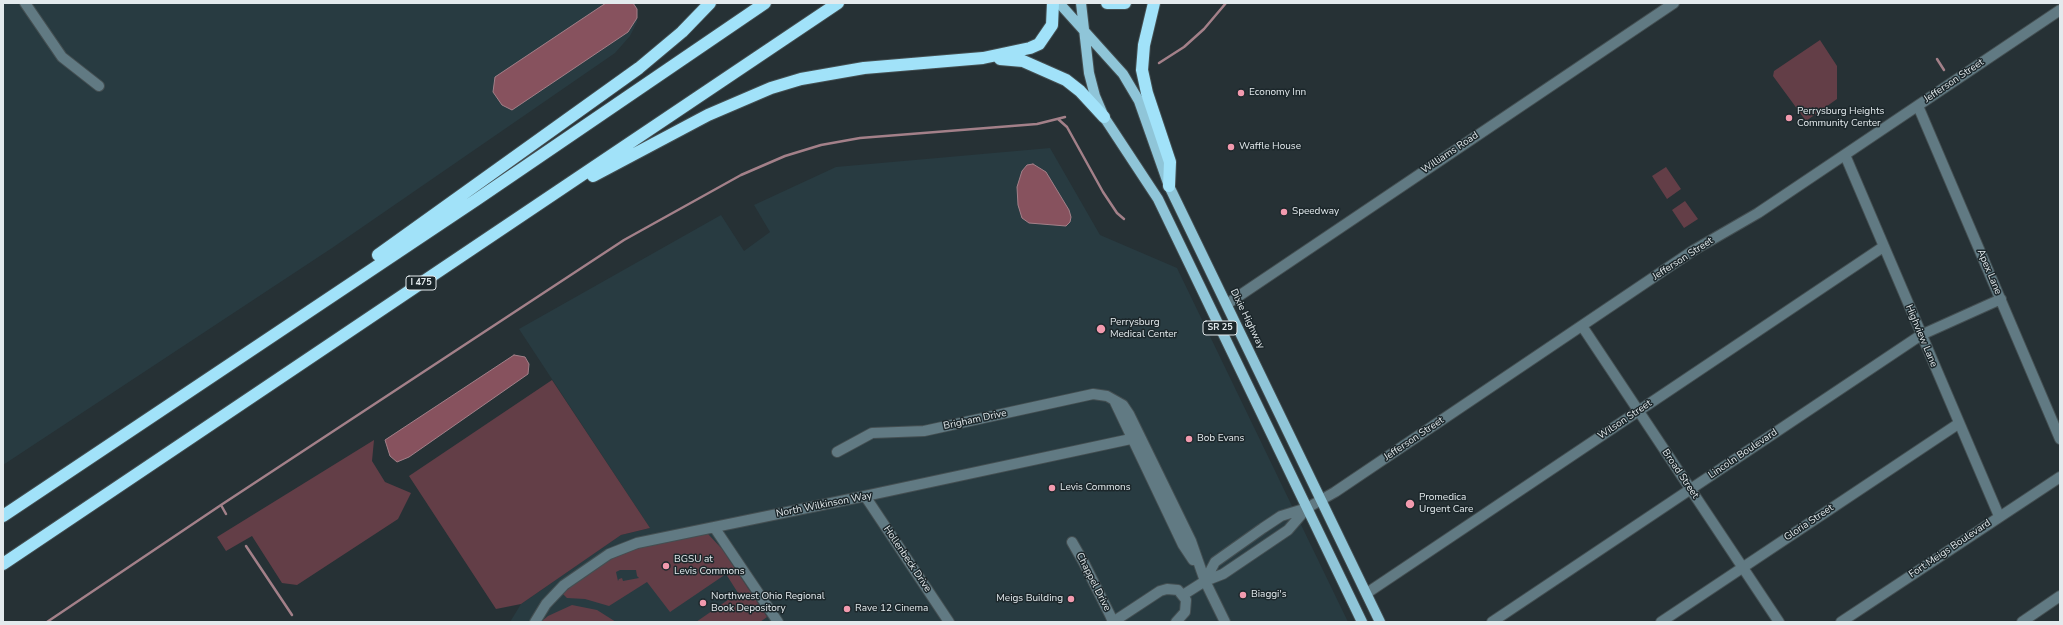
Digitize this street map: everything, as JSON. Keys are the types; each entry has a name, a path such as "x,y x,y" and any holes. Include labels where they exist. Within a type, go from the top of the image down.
{"highway":[{"path":"242,355 422,222 638,68 682,32 710,3"},
{"path":"3,516 476,200 765,3"},
{"name":"I 475","path":"3,564 838,3"},
{"path":"490,237 606,169 654,143 708,115 771,88 801,79 864,68 983,58 1010,53 1039,44 1052,25 1054,3"},
{"path":"1107,3 1126,3"},
{"path":"1154,3 1148,23 1142,60 1142,70 1147,93 1170,162 1169,186"},
{"path":"983,58 1023,61 1066,80 1080,91 1104,117"}],"main road":[{"name":"Dixie Highway","path":"1059,3 1085,34 1097,44 1123,74 1139,101 1169,186 1380,622"},
{"name":"SR 25","path":"1081,3 1091,80 1095,96 1104,117 1158,199 1362,622"}],"street":[{"path":"26,3 62,57 99,86"},
{"name":"Williams Road","path":"1227,304 1674,3"},
{"name":"Jefferson Street","path":"1307,508 1321,498 1336,492 1694,250 1758,213 2060,10"},
{"name":"Apex Lane","path":"1918,106 2060,438"},
{"name":"Highview Lane","path":"1845,155 1958,424 1999,516"},
{"name":"Wilson Street","path":"1366,593 1884,247"},
{"name":"Lincoln Boulevard","path":"1492,622 1921,335 2001,299"},
{"name":"Broad Street","path":"1582,326 1779,622"},
{"name":"Brigham Drive","path":"837,452 872,433 924,431 1093,394 1102,394 1114,400 1126,409 1136,438 1190,541 1205,581 1225,622"},
{"name":"Gloria Street","path":"1661,622 1958,424"},
{"name":"North Wilkinson Way","path":"535,622 546,604 564,585 609,554 637,543 1136,438"},
{"name":"Fort Meigs Boulevard","path":"1841,622 2060,477"},
{"name":"Hollenbeck Drive","path":"865,496 950,622"},
{"path":"1205,581 1215,562 1281,516 1307,508"},
{"path":"1183,595 1205,581 1223,574 1288,530 1307,508"},
{"path":"714,527 778,622"},
{"name":"Chappel Drive","path":"1072,542 1080,554 1113,622"},
{"path":"1113,622 1160,591 1174,589 1183,595 1186,606 1181,617 1176,622"},
{"path":"2022,622 2060,596"}],"shaded area":[{"path":"3,3 633,3 637,9 637,22 630,36 615,53 332,248 3,465"},
{"path":"606,3 633,3 637,9 637,18 628,32 512,110 502,105 493,92 495,77"},
{"path":"1820,40 1837,66 1837,99 1806,121 1773,76 1774,71"},
{"path":"1050,148 1100,235 1177,268 1348,622 510,622 521,604 621,535 650,528 519,329 721,215 744,251 770,232 754,205 836,167"},
{"path":"1033,164 1046,172 1069,210 1071,217 1070,222 1066,226 1029,223 1022,218 1018,205 1017,187 1022,171 1027,165"},
{"path":"1666,167 1681,189 1667,199 1652,176"},
{"path":"1685,201 1698,219 1684,228 1672,210"},
{"path":"514,355 525,357 529,364 528,374 409,457 397,462 390,456 385,440"},
{"path":"552,380 650,528 621,535 521,604 496,609 409,476"},
{"path":"374,440 372,461 385,482 411,493 398,519 297,585 282,583 252,536 226,551 217,537"},
{"path":"708,534 722,549 767,617 760,622 696,622 738,593 726,574 670,612 647,582 609,606 585,599 567,598 562,593 622,552 638,547","holes":["620,570 636,570 639,578 623,581 622,578 618,581 616,572"]},
{"path":"572,605 597,610 616,622 541,622 548,616"}],"waterway":[{"path":"1159,63 1184,47 1204,29 1226,3"},
{"path":"1937,59 1944,70"},
{"path":"47,622 221,505 624,240 741,175 785,156 821,145 860,138 1037,124 1065,117"},
{"path":"1058,119 1067,127 1103,192 1117,213 1124,219"},
{"path":"221,505 226,514"},
{"path":"246,546 292,615"}],"place":[{"name":"Economy Inn","path":"1241,93"},
{"name":"Perrysburg Heights Community Center","path":"1789,118"},
{"name":"Waffle House","path":"1231,147"},
{"name":"Speedway","path":"1284,212"},
{"name":"Perrysburg Medical Center","path":"1101,329"},
{"name":"Bob Evans","path":"1189,439"},
{"name":"Levis Commons","path":"1052,488"},
{"name":"Promedica Urgent Care","path":"1410,504"},
{"name":"BGSU at Levis Commons","path":"666,566"},
{"name":"Biaggi's","path":"1243,595"},
{"name":"Meigs Building","path":"1071,599"},
{"name":"Northwest Ohio Regional Book Depository","path":"703,603"},
{"name":"Rave 12 Cinema","path":"847,609"}]}
